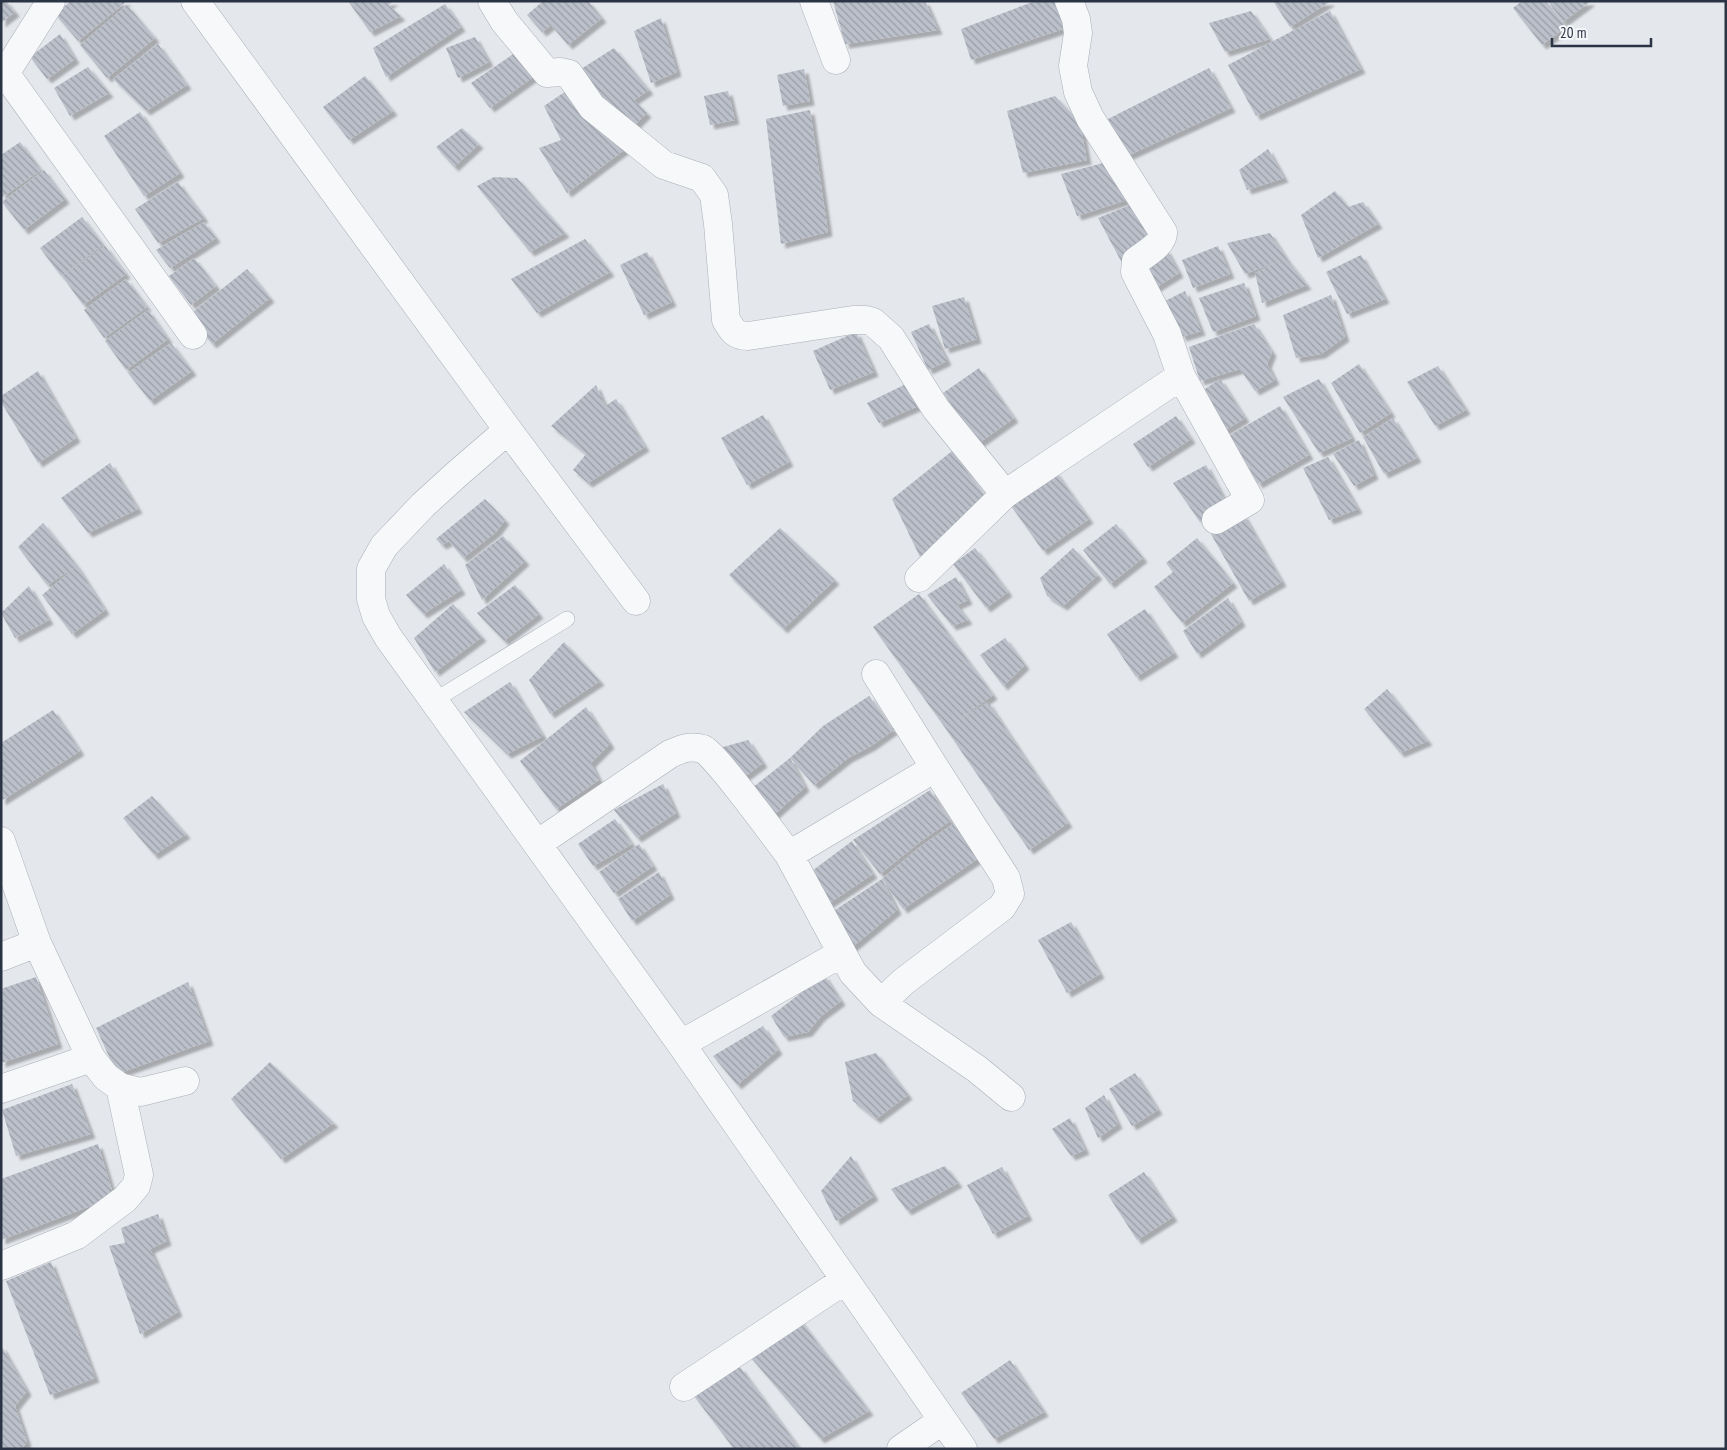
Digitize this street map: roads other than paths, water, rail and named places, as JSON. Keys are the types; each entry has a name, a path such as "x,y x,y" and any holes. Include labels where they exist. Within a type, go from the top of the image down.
{"street":[{"path":"51,1 3,77 193,335"},
{"path":"194,1 508,430 636,601"},
{"path":"492,1 504,21 547,73 560,72 570,74 592,107 664,164 702,178 714,195 726,320 733,333 748,336 853,320 873,322 891,338 936,409 1005,494"},
{"path":"814,1 836,60"},
{"path":"1069,1 1076,19 1078,33 1073,66 1078,92 1090,118 1163,232 1160,242 1136,261 1135,272 1167,334 1181,376 1250,500 1216,520"},
{"path":"919,578 1005,494 1181,376"},
{"path":"508,430 423,505 384,546 371,569 371,599 376,616 388,637 682,1044 963,1449"},
{"path":"876,674 1006,878 1010,894 1002,907 904,982 881,1003"},
{"path":"537,844 670,754 687,747 705,750 722,768 789,855 853,973 881,1003 977,1069 1011,1097"},
{"path":"789,855 936,768"},
{"path":"1,841 37,943 91,1058 106,1077 120,1088 141,1092 185,1081"},
{"path":"1,957 37,943"},
{"path":"682,1044 842,953"},
{"path":"1,1089 91,1058"},
{"path":"1,1266 77,1235 124,1200 136,1186 139,1175 120,1088"},
{"path":"684,1387 845,1280"},
{"path":"901,1449 943,1420"}],"lane":[{"path":"435,700 567,619"}]}
